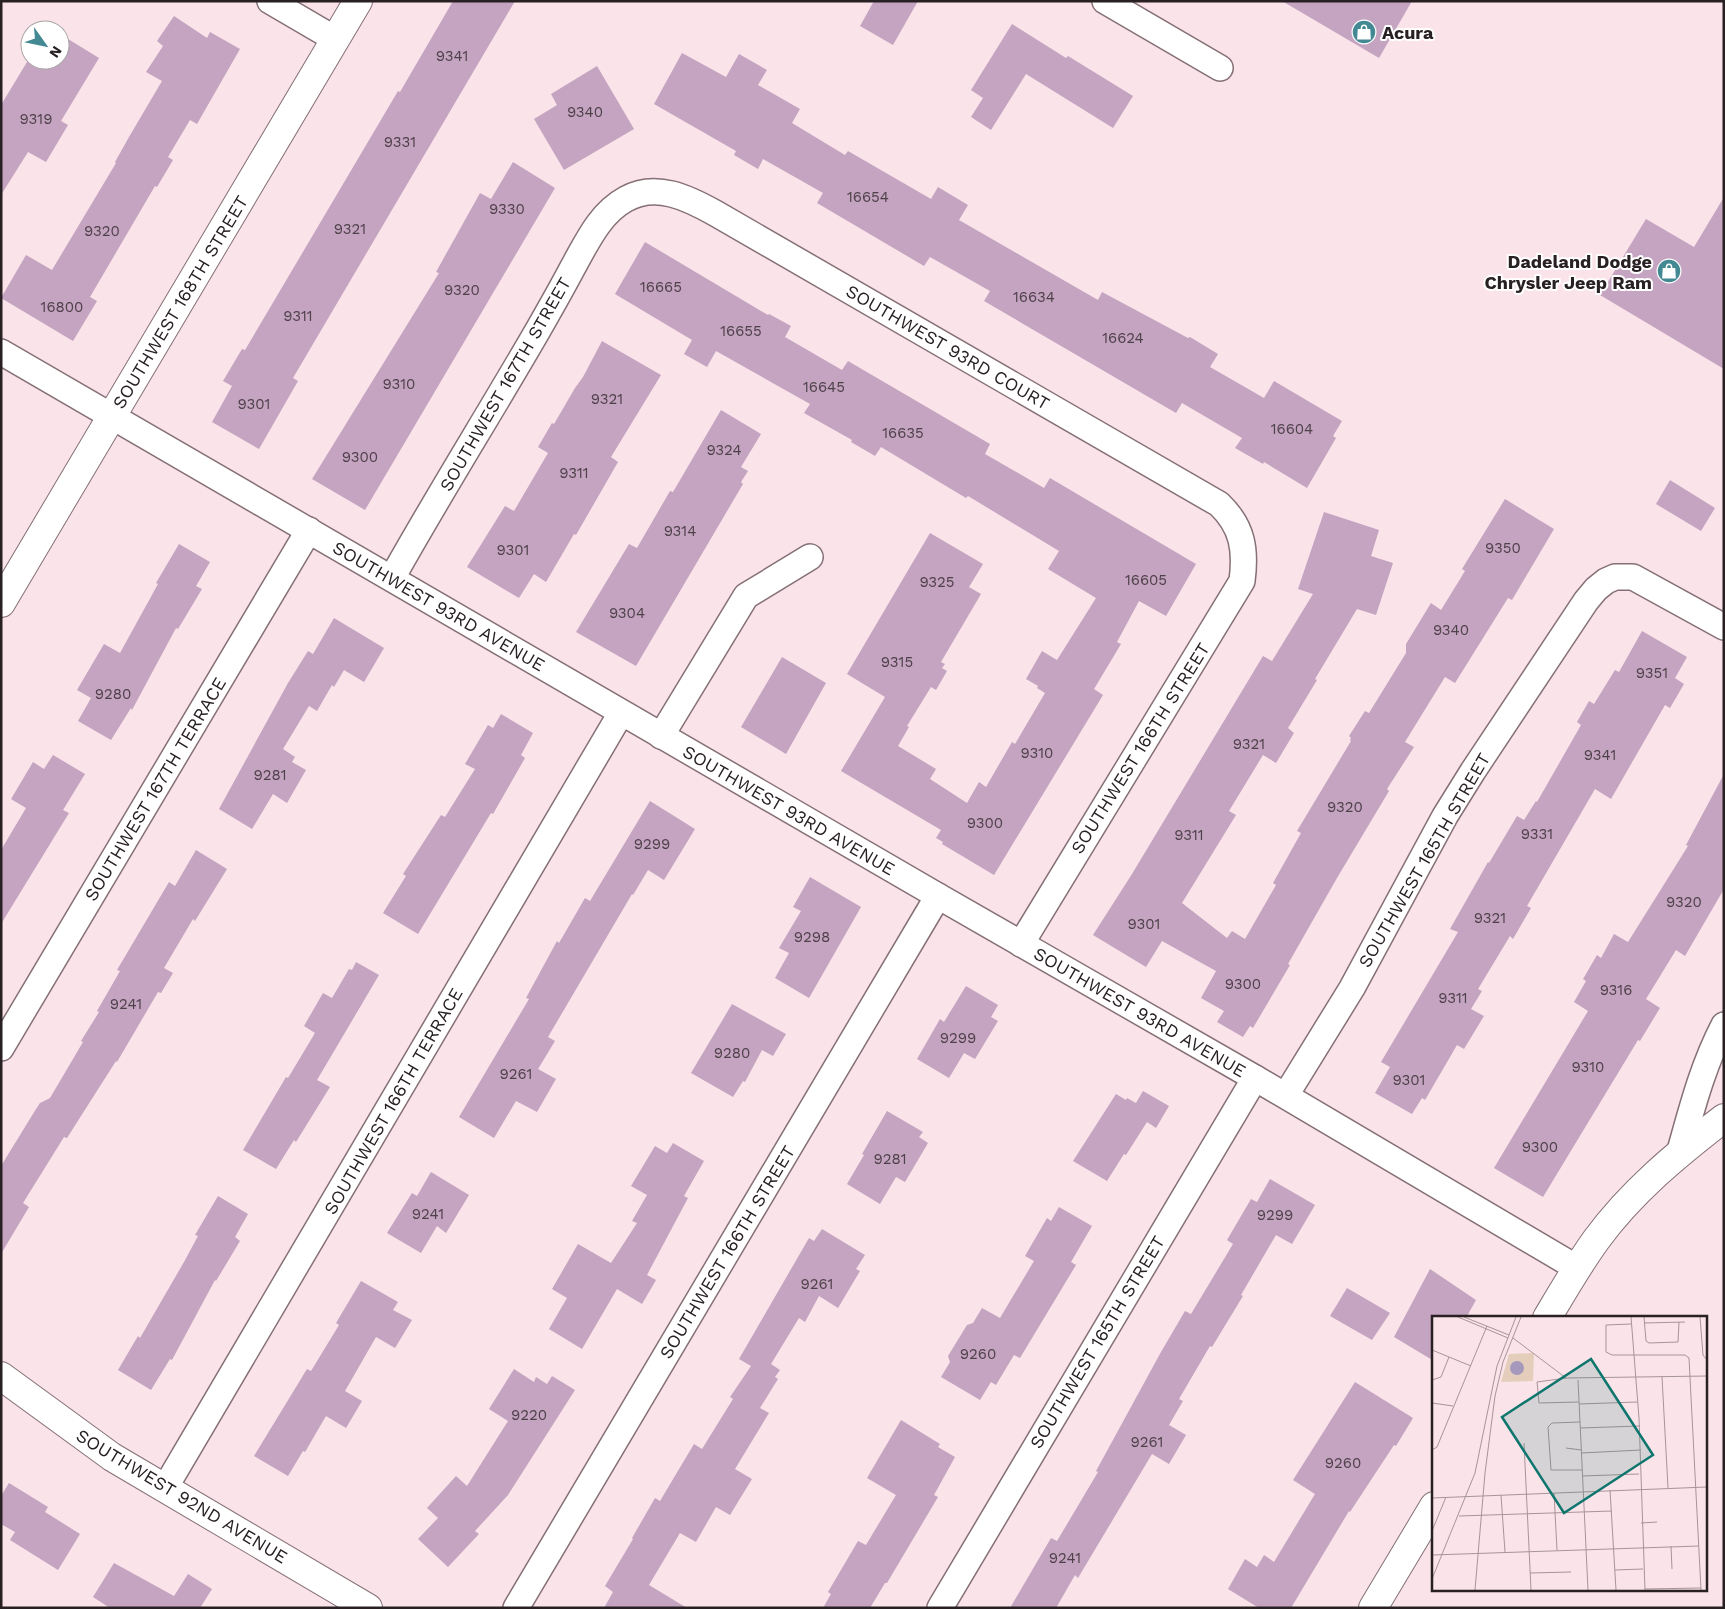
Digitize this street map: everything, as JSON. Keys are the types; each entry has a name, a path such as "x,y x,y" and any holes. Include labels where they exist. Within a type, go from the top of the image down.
{"street":[{"path":"270,1 335,39"},
{"name":"SOUTHWEST 168TH STREET","path":"1,603 358,1"},
{"path":"1105,1 1220,68"},
{"name":"SOUTHWEST 93RD COURT","path":"626,198 646,193 667,192 682,196 715,213 1219,504 1228,512 1235,523 1244,547"},
{"name":"SOUTHWEST 167TH STREET","path":"392,578 539,329 596,227 609,211 626,198"},
{"name":"SOUTHWEST 93RD AVENUE","path":"1,352 621,713 1286,1095 1577,1268"},
{"name":"SOUTHWEST 167TH TERRACE","path":"1,1048 309,530"},
{"name":"SOUTHWEST 166TH STREET","path":"1021,944 1237,590 1242,575 1244,547"},
{"path":"661,736 746,596 810,557"},
{"name":"SOUTHWEST 165TH STREET","path":"1286,1095 1352,988 1445,816 1473,770 1586,601 1596,589 1615,577 1633,578 1724,628"},
{"name":"SOUTHWEST 166TH TERRACE","path":"165,1488 621,713"},
{"name":"SOUTHWEST 166TH STREET","path":"516,1608 938,896"},
{"path":"1680,1151 1708,1057 1724,1025"},
{"name":"SOUTHWEST 165TH STREET","path":"940,1608 1255,1078"},
{"path":"1548,1316 1597,1239 1625,1205 1650,1178 1680,1151 1724,1118"},
{"name":"SOUTHWEST 92ND AVENUE","path":"1,1376 112,1457 368,1608"},
{"path":"1373,1608 1432,1509"}],"building":[{"path":"453,1 515,1 293,378 298,381 259,449 212,422 232,386 223,381 242,349 245,350"},
{"path":"874,1 918,1 893,45 860,26"},
{"name":"Acura","path":"1282,1 1412,1 1379,58"},
{"path":"174,16 207,38 210,32 240,49 197,124 190,120 168,157 173,160 157,187 155,186 90,297 97,301 73,341 1,298 26,255 52,270 162,81 146,72 163,46 157,41"},
{"path":"1012,24 1066,58 1068,56 1133,96 1113,128 1026,74 991,130 971,117 983,98 971,90"},
{"path":"70,40 99,58 61,121 68,125 46,162 28,152 1,195 1,105 22,70 70,70"},
{"path":"682,53 726,77 739,54 767,70 758,85 800,109 792,123 845,155 848,151 931,199 938,187 968,205 959,220 1098,300 1102,292 1188,338 1190,337 1218,354 1210,367 1264,398 1274,381 1342,421 1333,436 1336,438 1307,488 1264,462 1263,464 1235,448 1242,438 1182,403 1176,413 984,301 990,291 930,257 924,266 817,203 823,193 763,159 758,169 734,155 736,151 654,104"},
{"path":"597,66 634,129 564,170 534,119 557,105 551,94"},
{"path":"513,162 555,188 365,510 312,479 439,273 436,272 480,193 491,199"},
{"name":"Dadeland Dodge Chrysler Jeep Ram","path":"1724,197 1724,369 1600,295 1646,219 1694,247"},
{"path":"645,242 768,315 791,326 785,337 842,370 848,361 990,444 985,454 1044,488 1050,478 1196,564 1166,616 1139,601 1117,642 1121,644 1094,689 1103,695 994,875 942,844 943,842 936,838 941,830 841,771 885,697 847,674 930,533 983,564 969,587 981,594 941,662 945,664 942,668 947,671 936,690 931,687 907,726 909,727 898,746 936,769 930,779 967,803 979,782 986,787 1012,742 1015,744 1045,693 1026,679 1042,651 1057,660 1096,598 1048,569 1059,551 968,496 966,498 881,447 875,456 851,442 852,440 804,413 810,404 716,351 707,367 684,354 692,340 615,294"},
{"path":"602,341 661,375 611,457 618,462 576,535 574,534 546,582 534,574 519,598 467,567 505,506 514,511 548,453 538,447 583,377"},
{"path":"721,410 761,434 741,467 748,471 741,482 743,484 636,666 576,632 629,544 637,548 670,491 673,492"},
{"path":"1670,480 1715,508 1701,531 1656,504"},
{"path":"1505,499 1554,529 1512,600 1508,598 1455,683 1445,677 1405,742 1414,747 1387,789 1389,791 1337,878 1288,964 1290,965 1253,1028 1250,1026 1243,1037 1217,1022 1224,1011 1201,998 1216,971 1162,941 1146,967 1093,935 1132,874 1263,656 1272,661 1313,594 1298,589 1324,512 1379,530 1371,556 1393,563 1376,615 1357,609 1288,728 1294,733 1276,763 1263,755 1229,811 1236,815 1182,903 1227,938 1232,931 1245,939 1276,885 1273,883 1301,833 1297,831 1351,741 1349,736 1365,711 1369,713 1406,653 1406,644 1431,603 1441,610 1465,571 1462,569"},
{"path":"179,544 210,562 196,586 202,589 178,629 176,628 132,710 131,708 111,740 78,721 91,698 77,690 104,644 120,653 158,584 156,583"},
{"path":"334,618 384,648 364,682 344,670 334,687 332,685 317,711 309,706 283,749 295,757 292,762 306,770 287,803 273,794 252,829 219,809 288,683 308,651 313,654"},
{"path":"1642,631 1687,657 1675,678 1684,684 1670,708 1665,705 1611,799 1595,789 1527,906 1531,908 1513,939 1510,936 1478,989 1482,991 1471,1009 1484,1016 1464,1049 1457,1045 1425,1100 1422,1098 1412,1114 1375,1093 1390,1067 1381,1062 1458,932 1450,929 1488,862 1517,816 1524,820 1537,802 1581,725 1577,722 1589,701 1594,704 1615,670 1619,672"},
{"path":"782,657 826,683 786,754 741,727"},
{"path":"501,714 533,733 521,755 525,758 493,814 491,813 418,934 383,913 406,876 403,874 441,815 445,817 475,769 465,764 488,725 493,728"},
{"path":"53,755 85,774 63,810 69,813 1,924 1,850 26,808 11,799 33,762 44,769"},
{"path":"1724,774 1724,889 1685,956 1676,950 1646,999 1660,1008 1640,1041 1638,1040 1543,1197 1494,1168 1588,1011 1574,1002 1586,981 1583,979 1597,955 1601,958 1614,934 1628,942 1688,846 1686,845"},
{"path":"650,801 695,829 664,880 648,870 548,1037 555,1041 538,1069 556,1079 537,1112 516,1101 494,1138 459,1117 529,999 526,998 557,941 559,943 585,898 590,901"},
{"path":"196,850 227,869 195,921 193,919 164,968 173,973 161,993 158,992 117,1062 67,1138 64,1137 23,1203 29,1207 1,1254 1,1166 40,1103 50,1098 99,1012 97,1011 120,971 117,970 169,882 175,886"},
{"path":"810,877 861,907 809,998 775,978 789,953 779,948 801,911 793,907"},
{"path":"356,962 379,975 317,1080 330,1087 296,1142 294,1140 276,1169 243,1150 286,1077 288,1078 315,1033 304,1026 323,993 332,998 349,969 352,970"},
{"path":"966,986 998,1005 991,1017 998,1021 975,1059 964,1053 949,1078 917,1059 940,1019 944,1022"},
{"path":"732,1004 786,1034 773,1056 762,1050 745,1082 743,1081 733,1097 691,1073"},
{"path":"1143,1091 1169,1106 1156,1128 1147,1122 1107,1181 1073,1161 1116,1094 1136,1103"},
{"path":"887,1111 923,1132 919,1137 928,1143 905,1182 896,1177 880,1204 847,1184"},
{"path":"673,1143 704,1161 684,1196 688,1198 647,1275 656,1280 642,1304 617,1289 582,1349 549,1329 567,1298 552,1289 578,1244 611,1263 637,1223 632,1221 647,1195 631,1186 655,1146 667,1153"},
{"path":"431,1172 469,1195 446,1233 437,1226 421,1253 387,1233 412,1193 417,1196"},
{"path":"1270,1179 1315,1205 1292,1244 1276,1235 1241,1295 1243,1296 1212,1347 1210,1346 1179,1399 1183,1401 1169,1425 1186,1435 1169,1464 1152,1454 1078,1578 1075,1575 1056,1608 1010,1608 1051,1538 1057,1541 1098,1472 1096,1471 1185,1311 1191,1314 1233,1244 1227,1240 1251,1199 1257,1202"},
{"path":"218,1196 248,1214 235,1237 240,1241 215,1280 172,1360 170,1359 151,1390 118,1370 138,1336 140,1338 184,1262 198,1236 195,1235"},
{"path":"1059,1207 1092,1226 1071,1262 1076,1265 1020,1358 1014,1355 996,1385 991,1382 980,1400 941,1377 950,1362 948,1356 967,1325 973,1323 982,1308 1000,1318 1034,1261 1025,1256 1047,1218 1051,1221"},
{"path":"822,1229 865,1255 856,1269 860,1271 838,1308 819,1296 805,1322 799,1318 771,1364 780,1370 775,1377 778,1379 760,1408 769,1413 735,1469 752,1479 730,1515 716,1507 696,1542 680,1533 649,1585 687,1608 604,1608 613,1592 605,1586 655,1498 660,1501 694,1444 702,1449 733,1399 730,1397 751,1366 739,1359 809,1238 814,1241"},
{"path":"1430,1269 1476,1300 1467,1316 1432,1316 1432,1360 1394,1337"},
{"path":"361,1281 398,1302 393,1310 412,1320 395,1348 376,1337 345,1391 362,1401 346,1428 326,1416 305,1452 303,1451 288,1476 254,1456 307,1369 311,1371 339,1325 336,1323"},
{"path":"1347,1288 1390,1313 1372,1340 1330,1316"},
{"path":"514,1369 534,1382 536,1377 547,1384 552,1376 575,1390 508,1495 475,1531 479,1534 448,1567 418,1539 438,1518 427,1508 456,1476 467,1486 508,1421 489,1409"},
{"path":"1355,1382 1413,1418 1396,1446 1394,1445 1349,1511 1291,1608 1259,1608 1228,1589 1245,1559 1257,1567 1264,1555 1274,1562 1315,1494 1293,1480"},
{"path":"901,1420 940,1444 938,1447 955,1457 934,1495 938,1497 870,1608 823,1608 831,1594 828,1592 858,1541 866,1545 896,1495 867,1478"},
{"path":"9,1483 48,1507 45,1512 80,1534 58,1570 10,1540 15,1532 1,1524 1,1496"},
{"path":"114,1563 174,1596 188,1574 212,1589 200,1608 110,1608 93,1597"}],"place":[{"name":"Acura","path":"1364,32"},
{"name":"Dadeland Dodge Chrysler Jeep Ram","path":"1669,271"}]}
